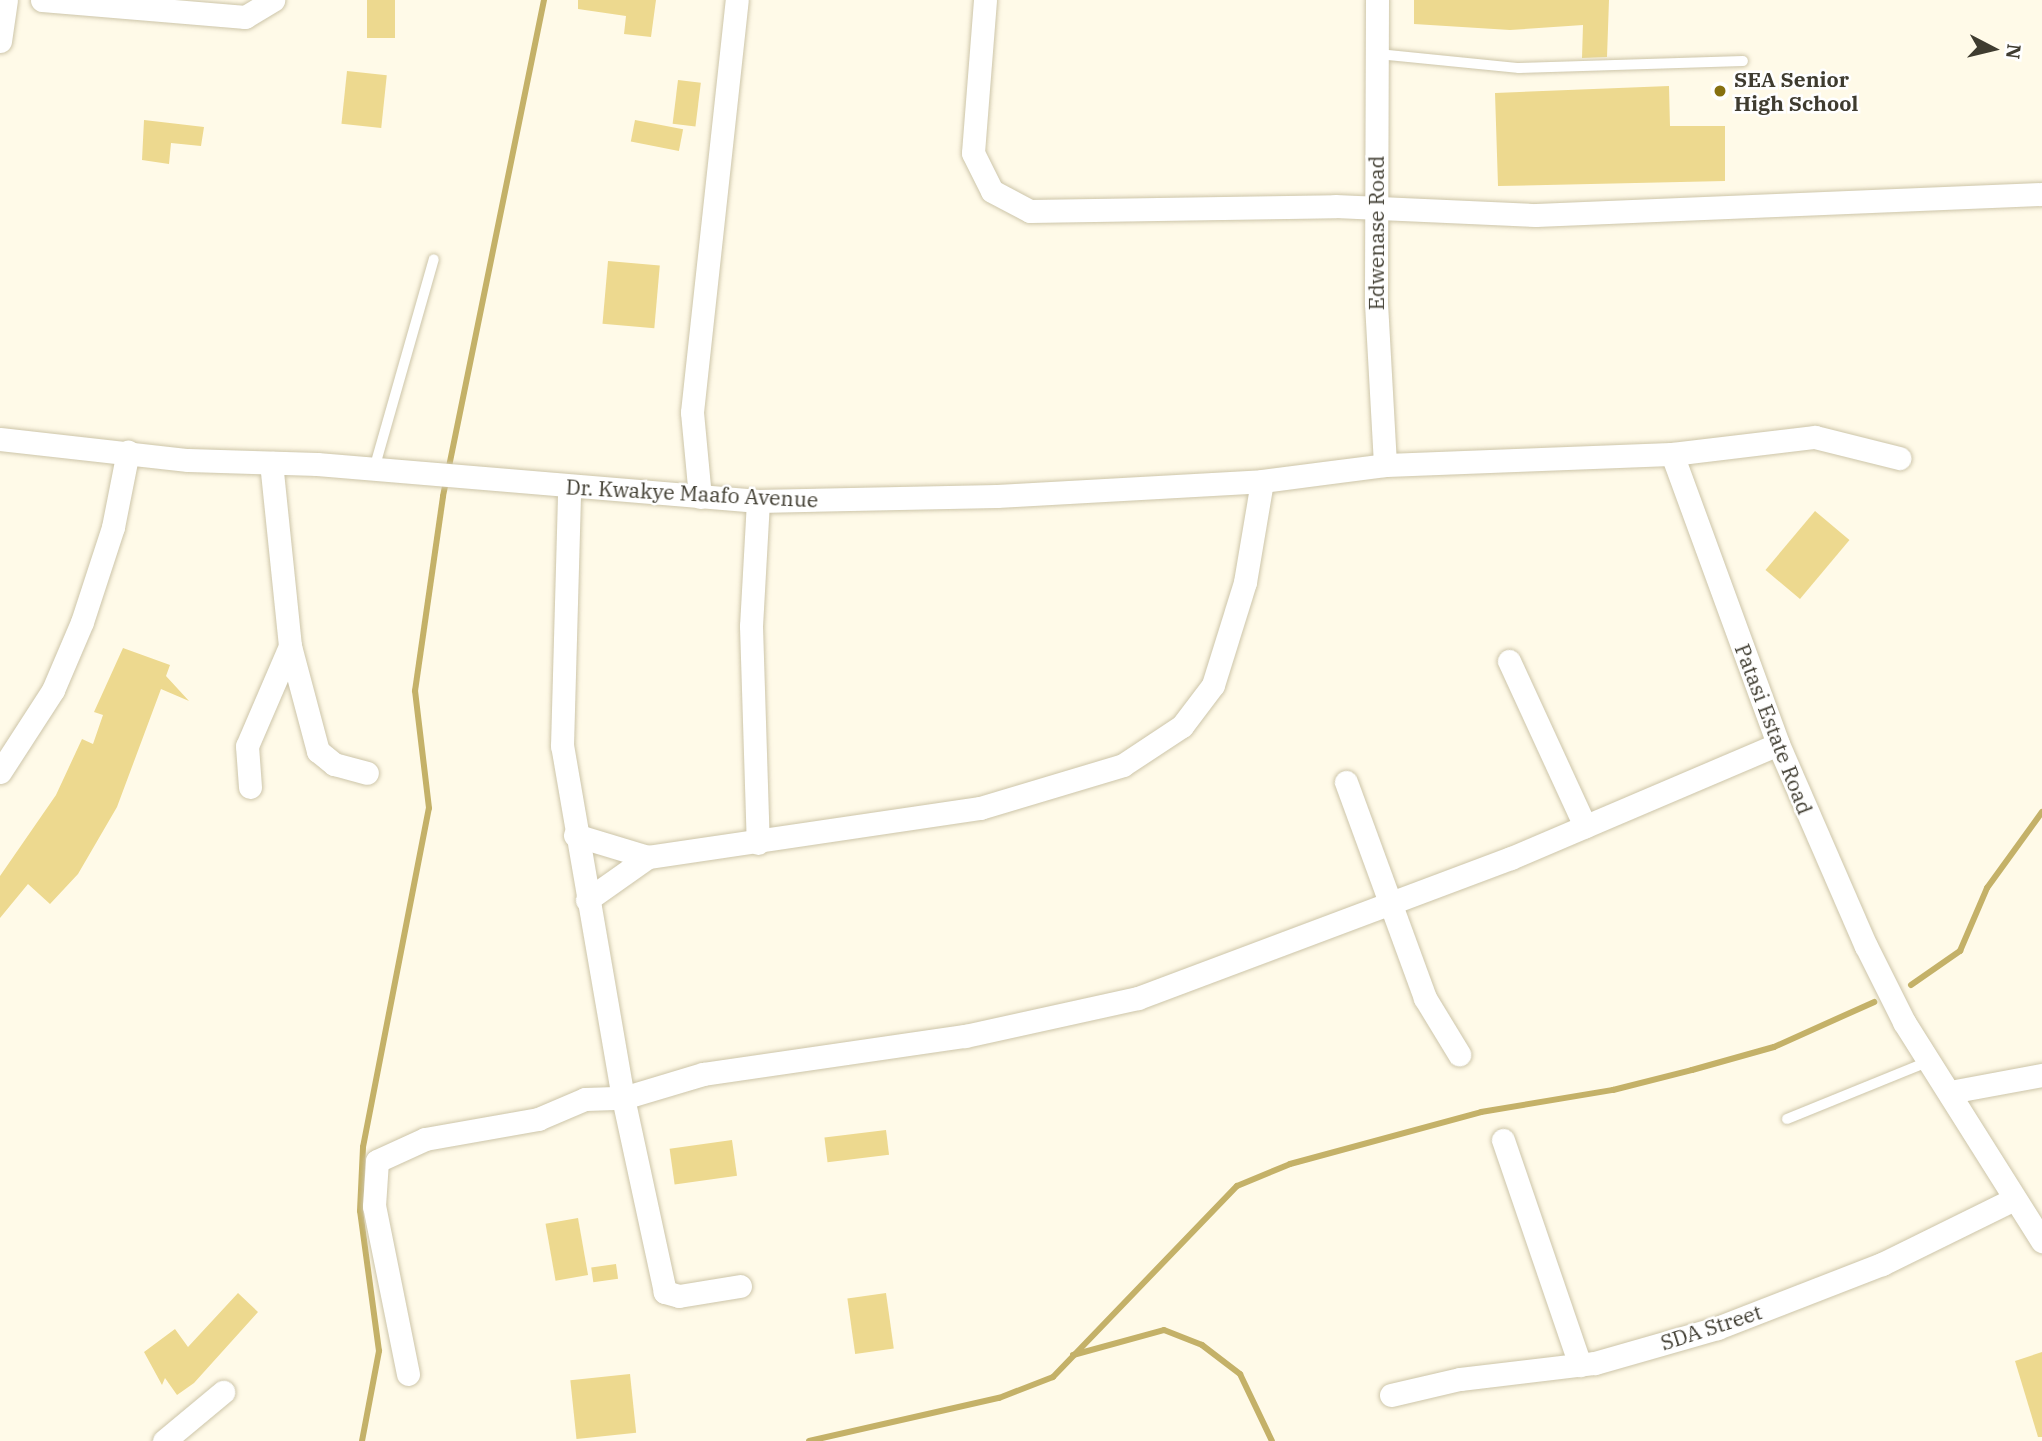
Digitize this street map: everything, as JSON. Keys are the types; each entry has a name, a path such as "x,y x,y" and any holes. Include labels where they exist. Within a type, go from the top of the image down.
{"street":[{"path":"0,41 6,0"},
{"path":"43,0 245,17 273,0"},
{"path":"700,497 692,412 737,0"},
{"path":"985,0 973,153 983,180 1017,207 1377,207 1536,215 2042,194"},
{"name":"Edwenase Road","path":"1377,0 1378,393 1385,465"},
{"path":"1385,465 1672,454 1815,437 1899,458"},
{"name":"Dr. Kwakye Maafo Avenue","path":"0,439 271,463 374,469 569,488 758,501 1262,481 1385,465"},
{"path":"0,772 46,702 82,622 113,527 128,451"},
{"name":"Patasi Estate Road","path":"1672,454 1778,744 1866,946 2012,1200 2038,1227"},
{"path":"271,463 290,646 318,751 334,764 367,773"},
{"path":"575,835 648,857 758,843 1026,798 1078,783 1162,744 1195,711 1221,665 1245,582 1262,481"},
{"path":"569,488 562,746 575,835 623,1098 665,1292 679,1296 740,1286"},
{"path":"758,501 751,626 758,843"},
{"path":"250,787 247,746 290,646"},
{"path":"1509,661 1585,826"},
{"path":"408,1374 374,1206 377,1161 425,1139 538,1119 585,1099 623,1098 737,1068 1074,1016 1138,998 1389,905 1778,744"},
{"path":"1346,782 1425,998 1459,1054"},
{"path":"587,900 648,857"},
{"path":"1950,1092 2042,1075"},
{"path":"1503,1140 1580,1365"},
{"name":"SDA Street","path":"1391,1395 1460,1379 1580,1365 1717,1328 1882,1264 2012,1200"},
{"path":"164,1441 223,1392"}],"lane":[{"path":"1378,54 1519,68 1743,61"},
{"path":"374,469 434,259"},
{"path":"1787,1119 1930,1061"}],"building":[{"path":"367,0 395,0 395,38 367,38"},
{"path":"578,0 656,0 651,37 624,34 626,16 578,9"},
{"path":"1414,0 1609,0 1607,57 1582,58 1583,25 1510,30 1414,24"},
{"path":"347,71 387,75 381,128 341,124"},
{"path":"678,80 701,83 695,126 673,124"},
{"path":"1669,86 1670,126 1725,126 1725,181 1498,186 1495,93"},
{"path":"144,120 204,127 201,146 171,143 169,164 142,160"},
{"path":"635,120 683,129 679,151 631,142"},
{"path":"608,261 660,266 654,328 603,324"},
{"path":"1815,511 1849,540 1800,599 1766,570"},
{"path":"123,648 170,665 166,676 189,701 161,689 117,807 78,874 50,904 28,884 0,918 0,876 56,795 82,739 93,744 103,715 94,712"},
{"path":"886,1130 889,1155 828,1162 824,1138"},
{"path":"732,1140 737,1176 675,1184 670,1149"},
{"path":"578,1218 588,1275 556,1281 546,1224"},
{"path":"616,1264 618,1279 593,1282 591,1267"},
{"path":"238,1293 258,1312 194,1383 177,1395 165,1378 162,1385 144,1352 175,1329 188,1347"},
{"path":"886,1293 894,1348 855,1354 847,1298"},
{"path":"2042,1352 2042,1437 2038,1437 2015,1361"},
{"path":"630,1374 636,1433 576,1439 570,1380"}],"waterway":[{"path":"362,1441 379,1351 360,1211 363,1147 429,808 415,691 443,496 544,0"},
{"path":"1911,985 1960,951 1987,888 2042,812"},
{"path":"809,1441 999,1398 1053,1377 1237,1186 1290,1164 1481,1112 1613,1090 1692,1070 1774,1047 1874,1002"},
{"path":"1073,1355 1164,1330 1202,1345 1240,1374 1272,1441"}],"place":[{"name":"SEA Senior High School","path":"1720,91"}]}
